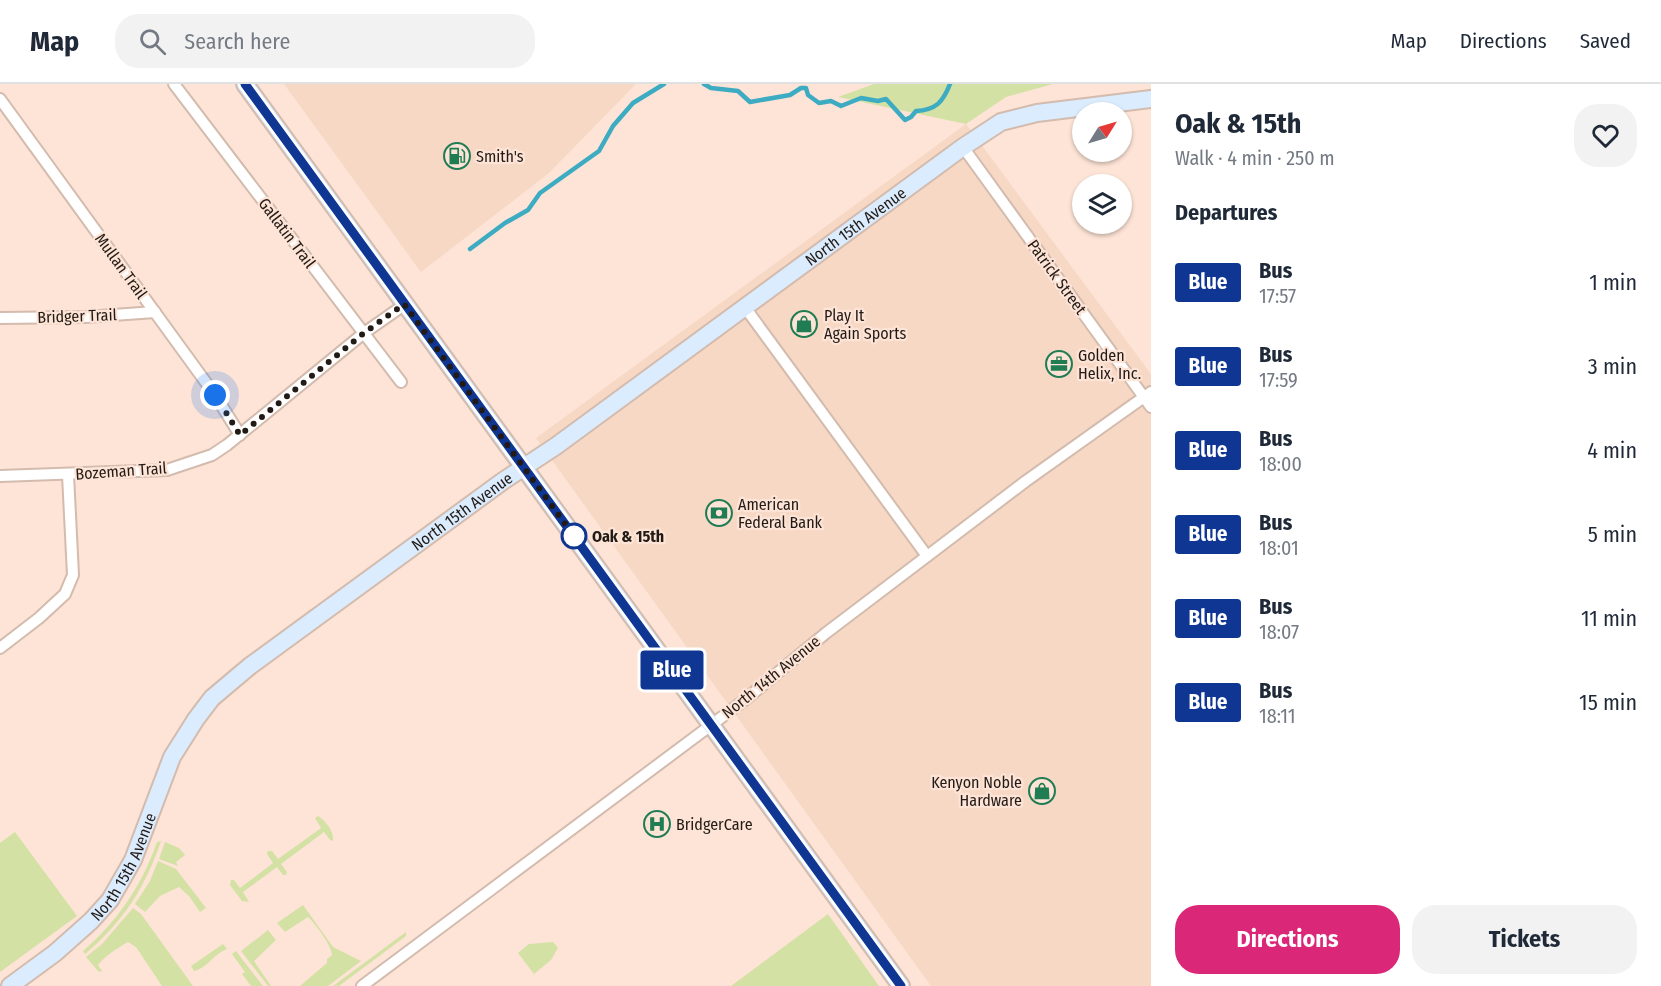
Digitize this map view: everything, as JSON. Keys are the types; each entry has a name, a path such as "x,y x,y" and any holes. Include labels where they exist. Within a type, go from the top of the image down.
{"street":[{"name":"Gallatin Trail","path":"174,84 400,382"},
{"path":"245,84 901,986"},
{"name":"Mullan Trail","path":"0,99 215,395 240,435"},
{"name":"North 15th Avenue","path":"10,986 55,953 91,921 110,900 133,860 172,757 196,719 212,698 285,641 556,446 963,147 1001,122 1037,112 1151,99"},
{"name":"Patrick Street","path":"963,147 1147,394 1151,407"},
{"name":"Bozeman Trail","path":"0,476 167,470 212,455 240,435 364,333 404,304"},
{"path":"744,306 927,556"},
{"name":"Bridger Trail","path":"0,318 155,312"},
{"name":"North 14th Avenue","path":"362,986 711,724 1026,481 1147,394"},
{"path":"0,648 39,618 65,594 73,575 68,475"}],"shaded area":[{"path":"284,84 636,84 549,173 421,272"},
{"path":"966,124 1151,374 1151,986 931,986 536,438"}],"green space":[{"path":"874,84 1053,84 1006,97 966,124 838,97"},
{"path":"318,816 328,826 333,840 331,841 324,832 281,864 287,872 286,875 283,875 277,867 243,892 249,902 242,901 230,885 231,880 234,880 240,888 273,863 267,854 268,851 272,851 278,859 321,828 315,818"},
{"path":"15,832 77,916 0,972 0,843"},
{"path":"161,841 148,874 122,917 85,954 83,951 118,915 144,873 157,842"},
{"path":"165,842 179,848 185,855 176,862 178,866 159,859"},
{"path":"158,861 176,869 206,908 200,912 189,896 179,887 160,896 145,912 135,904 150,881"},
{"path":"303,905 333,947 361,961 328,986 300,986 327,963 327,959 332,955 315,924 308,917 285,932 277,923"},
{"path":"133,908 141,914 193,986 162,986 136,947 128,942 101,961 98,965 102,971 99,972 86,957 102,944"},
{"path":"828,914 879,986 731,986"},
{"path":"268,930 276,940 254,961 271,986 268,986 241,951"},
{"path":"406,932 406,936 339,986 333,986"},
{"path":"553,942 558,948 551,960 534,974 518,953 529,944"},
{"path":"223,944 227,949 194,971 191,966"},
{"path":"236,951 263,986 251,986 242,974 245,972 232,954"}],"waterway":[{"path":"470,249 505,223 528,210 540,193 599,151 613,126 633,103 664,84"},
{"path":"704,84 711,88 738,91 750,102 790,95 801,88 806,88 808,95 819,103 831,101 841,106 861,98 878,101 886,99 905,120 916,111 929,109 938,104 945,96 950,84"}],"bus line":[{"name":"Blue","path":"245,84 901,986"}],"place":[{"name":"Smith's","path":"457,156"},
{"name":"Play It Again Sports","path":"804,324"},
{"name":"Golden Helix, Inc.","path":"1059,364"},
{"name":"American Federal Bank","path":"719,513"},
{"name":"Oak & 15th","path":"574,536"},
{"name":"Kenyon Noble Hardware","path":"1042,791"},
{"name":"BridgerCare","path":"657,824"}],"route":[{"path":"215,395 240,435 364,333 404,304 574,536"}]}
